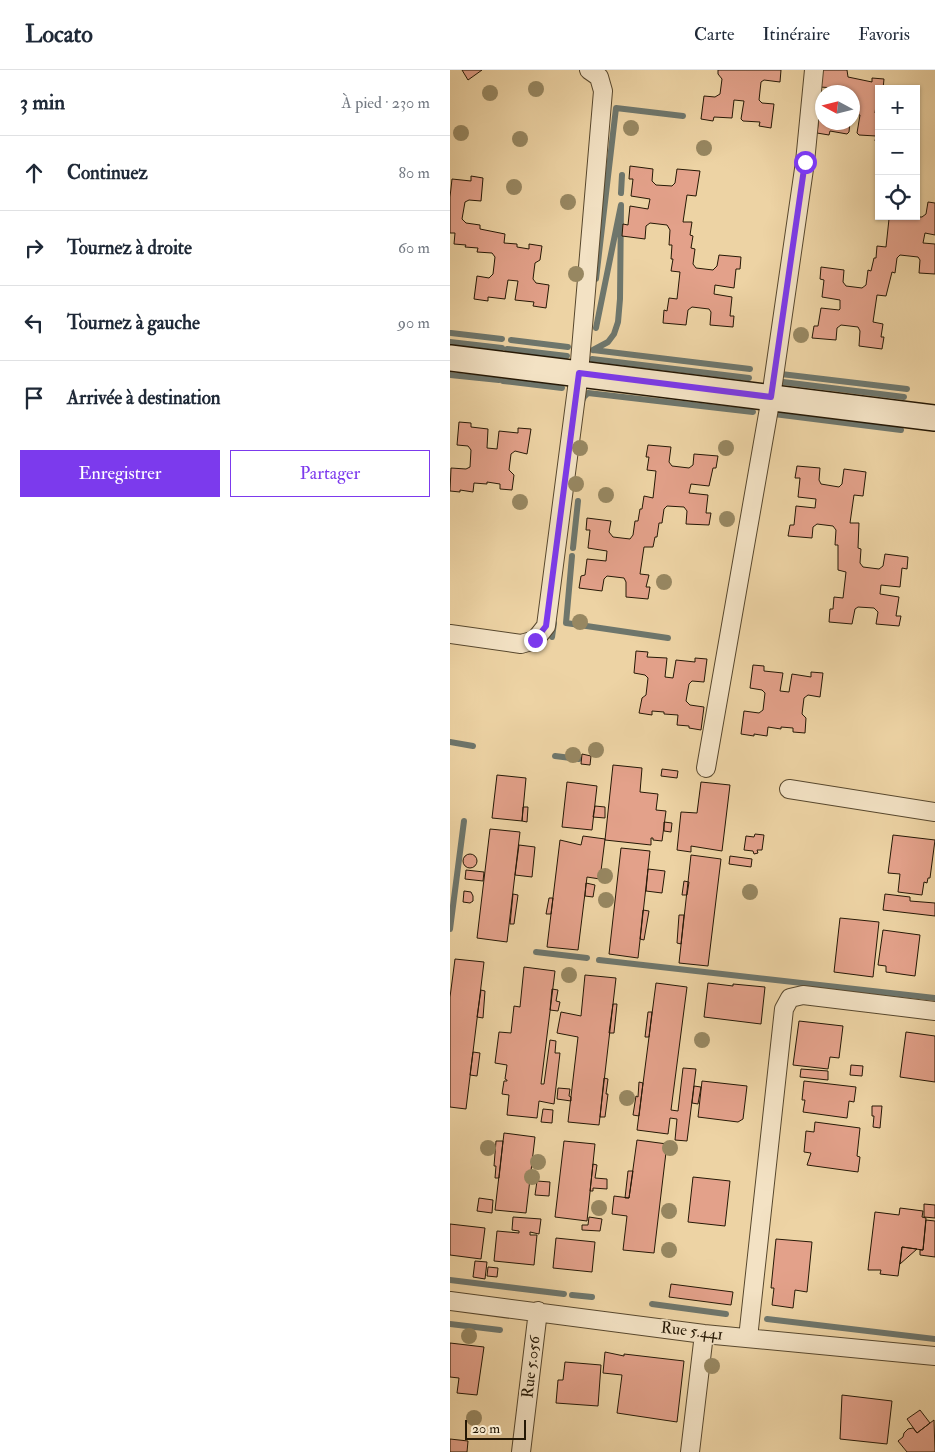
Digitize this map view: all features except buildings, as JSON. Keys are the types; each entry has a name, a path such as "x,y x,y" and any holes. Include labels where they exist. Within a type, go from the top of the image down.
{"main road":[{"path":"450,358 935,418"}],"street":[{"path":"450,634 521,644 535,640 546,626 579,373 603,90 599,77 589,70"},
{"path":"706,768 771,397 805,162 814,70"},
{"path":"788,789 935,812"},
{"path":"748,1338 784,1009 790,998 803,995 935,1010"},
{"name":"Rue 5.441","path":"450,1301 704,1334 935,1356"},
{"name":"Rue 5.056","path":"520,1452 538,1312"},
{"path":"690,1452 704,1334"}],"waterway":[{"path":"596,279 616,108 683,116"},
{"path":"621,193 622,175"},
{"path":"593,350 608,342 614,334 618,322 621,205 596,328"},
{"path":"451,333 502,339"},
{"path":"511,340 568,347"},
{"path":"450,342 502,348"},
{"path":"507,349 567,356"},
{"path":"593,350 750,369"},
{"path":"592,359 749,378"},
{"path":"781,374 907,389"},
{"path":"450,375 499,380"},
{"path":"503,381 562,388"},
{"path":"783,382 904,397"},
{"path":"582,401 588,393 753,412"},
{"path":"774,414 901,430"},
{"path":"573,548 578,501"},
{"path":"572,556 566,623 668,638"},
{"path":"552,637 554,623"},
{"path":"450,742 473,746"},
{"path":"555,756 579,759"},
{"path":"450,929 464,821"},
{"path":"536,952 587,958"},
{"path":"599,960 935,998"},
{"path":"450,1280 564,1294"},
{"path":"572,1295 592,1297"},
{"path":"652,1304 726,1314"},
{"path":"767,1319 935,1339"},
{"path":"450,1324 500,1330"}],"route":[{"path":"535,640 546,626 579,373 771,397 805,162"}]}
